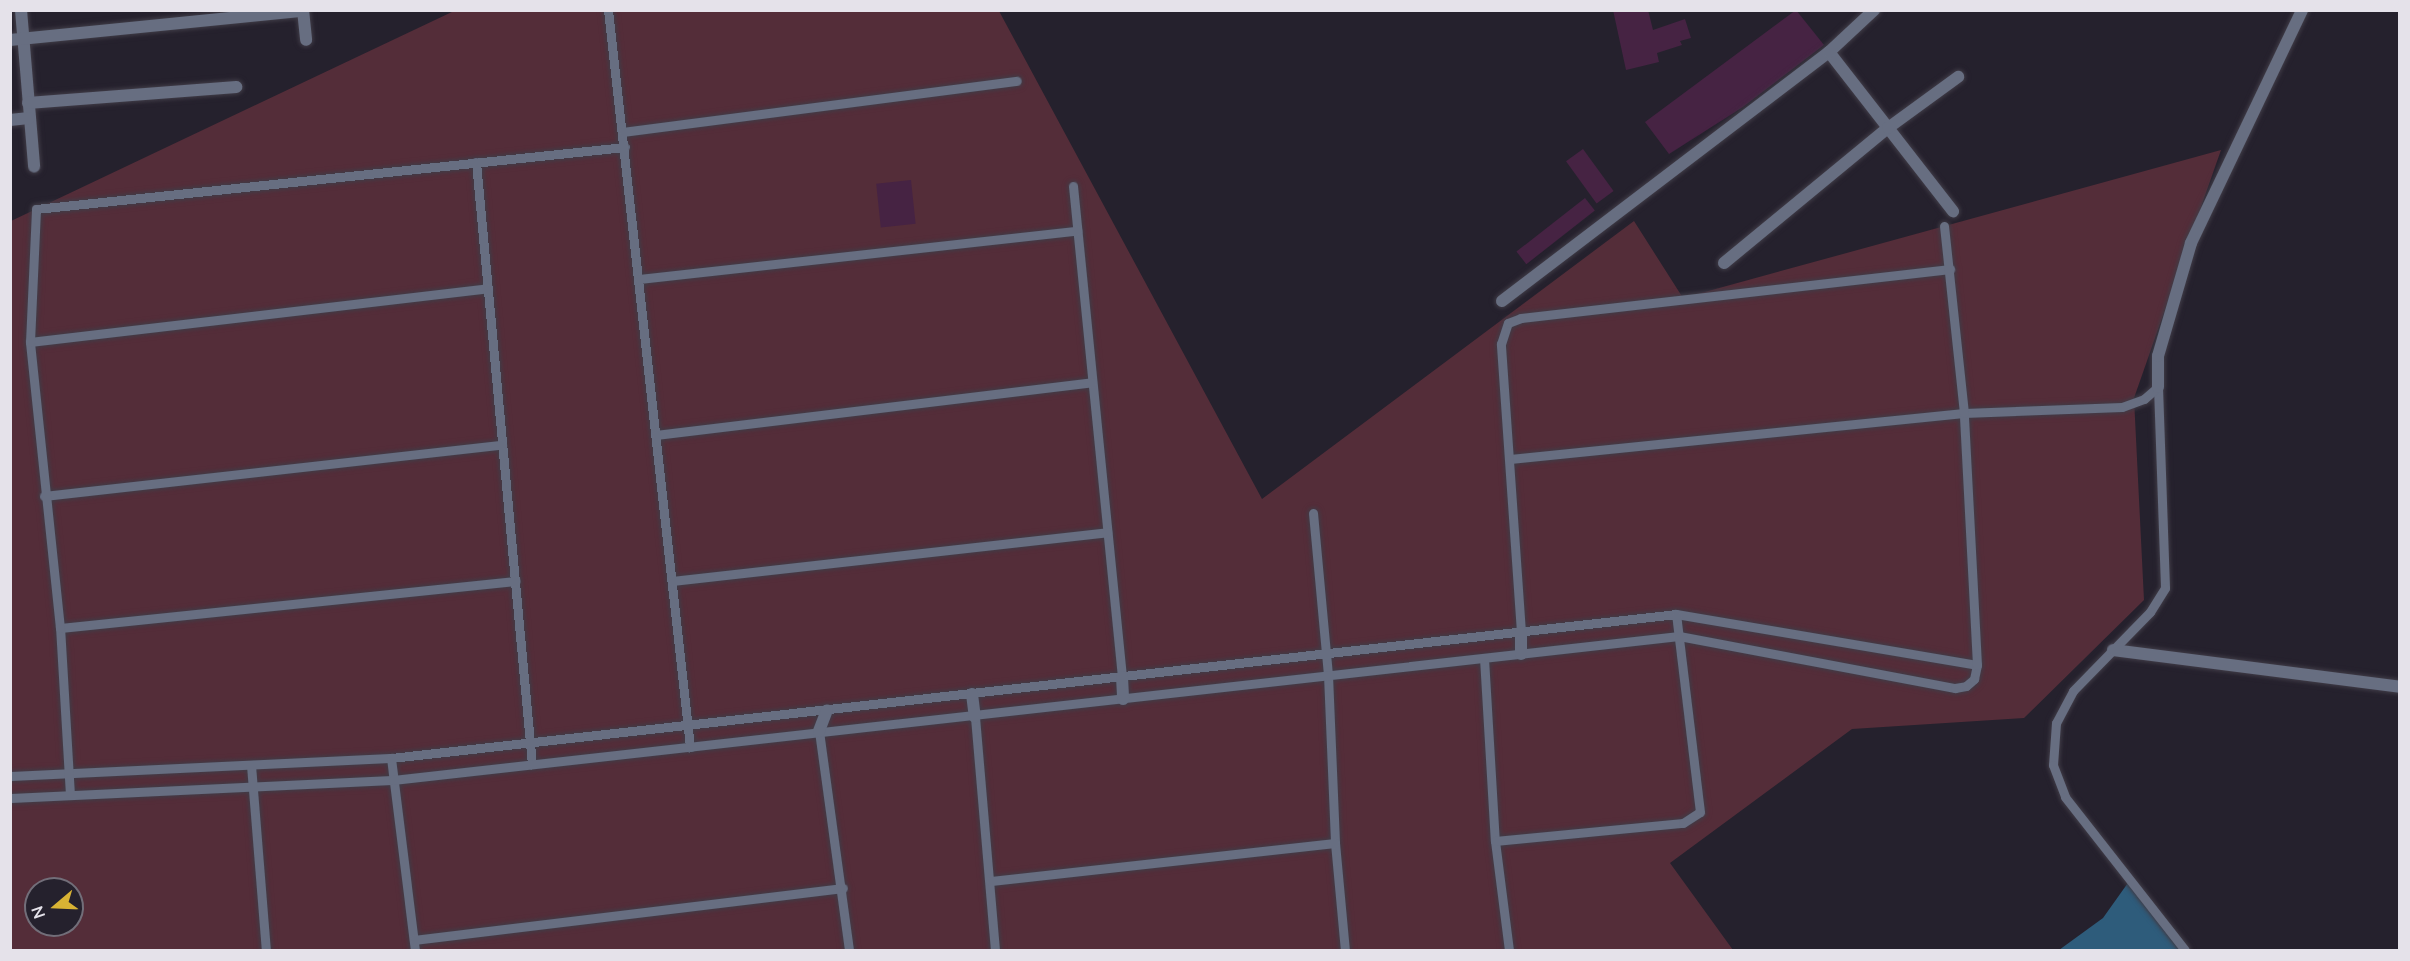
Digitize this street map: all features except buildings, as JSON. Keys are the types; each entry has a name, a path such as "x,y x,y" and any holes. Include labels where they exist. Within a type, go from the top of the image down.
{"street":[{"path":"21,10 16,40 28,104 34,166"},
{"path":"1502,301 1829,52 1874,10"},
{"path":"2158,387 2158,356 2191,243 2302,10"},
{"path":"16,40 303,11 306,40"},
{"path":"1829,52 1953,211"},
{"path":"1725,263 1888,128 1958,77"},
{"path":"28,104 236,87"},
{"path":"10,120 29,118"},
{"path":"1521,632 1521,654"},
{"path":"2113,650 2400,687"},
{"path":"1122,677 1123,699"},
{"path":"972,694 975,717"},
{"path":"819,731 827,710"}],"lane":[{"path":"608,10 690,747"},
{"path":"623,132 1017,81"},
{"path":"70,795 60,628 44,496 30,342 36,209 625,147"},
{"path":"476,162 532,764"},
{"path":"1073,186 1122,677"},
{"path":"10,798 393,780 819,731 975,717 1679,636 1955,688 1974,680 1977,665 1964,413 1944,226"},
{"path":"639,279 1077,231"},
{"path":"1521,632 1501,345 1508,323 1521,318 1950,269"},
{"path":"30,342 488,288"},
{"path":"656,435 1092,382"},
{"path":"1510,459 1964,413 2122,407 2144,399 2158,387"},
{"path":"2158,387 2165,588 2150,612 2073,692 2056,723 2052,765 2065,797 2185,951"},
{"path":"44,496 502,445"},
{"path":"1312,513 1328,675 1335,843 1346,951"},
{"path":"672,581 1107,532"},
{"path":"60,628 516,581"},
{"path":"10,776 391,759 1676,614 1977,665"},
{"path":"1495,841 1683,823 1700,812 1676,614"},
{"path":"1484,658 1495,841 1509,951"},
{"path":"975,717 991,881 995,951"},
{"path":"819,731 843,888 849,951"},
{"path":"391,759 415,951"},
{"path":"251,765 266,951"},
{"path":"991,881 1335,843"},
{"path":"414,940 843,888"}],"shaded area":[{"path":"454,11 999,11 1262,499 1634,221 1683,298 2221,150 2134,398 2144,600 2024,718 1852,729 1670,863 1733,950 11,950 11,221"}],"water":[{"path":"2130,880 2185,950 2059,950 2103,918"}]}
